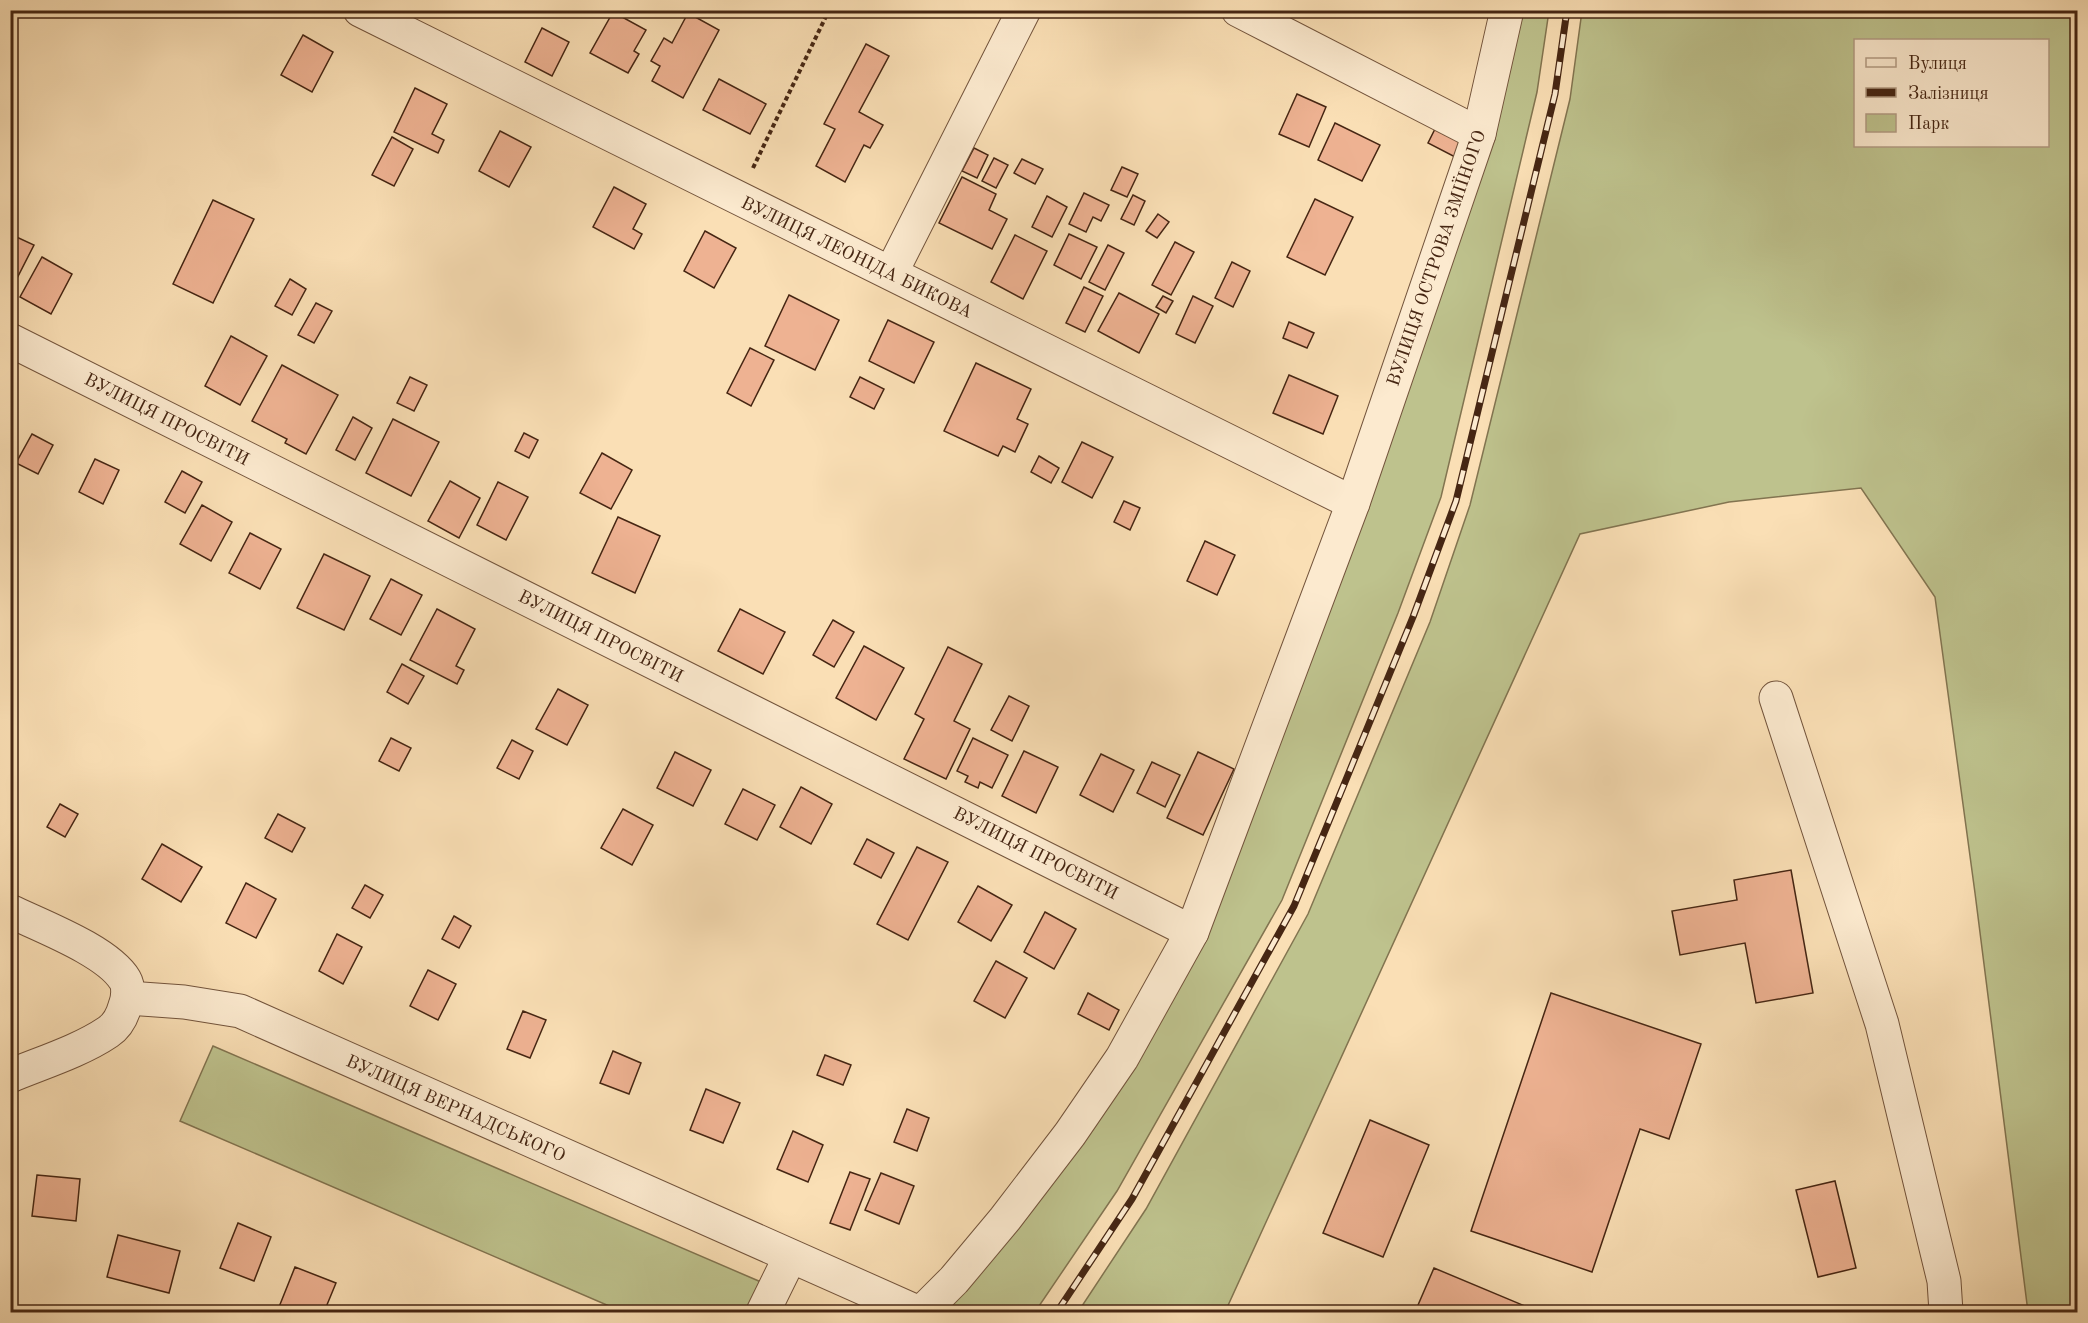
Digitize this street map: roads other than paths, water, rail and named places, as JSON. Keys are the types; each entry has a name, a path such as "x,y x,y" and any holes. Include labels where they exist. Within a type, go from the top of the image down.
{"street":[{"name":"ВУЛИЦЯ ЛЕОНІДА БИКОВА","path":"360,10 1353,502"},
{"path":"891,273 1024,10"},
{"path":"1238,10 1479,134"},
{"name":"ВУЛИЦЯ ОСТРОВА ЗМІЇНОГО","path":"922,1312 954,1280 1005,1219 1070,1134 1122,1058 1192,932 1353,502 1479,134 1507,10"},
{"name":"ВУЛИЦЯ ПРОСВІТИ","path":"10,340 1192,932"},
{"path":"1776,698 1882,1024 1944,1281 1946,1312"},
{"path":"10,911 92,951 112,965 126,981 128,998 121,1019 109,1032 10,1076"},
{"name":"ВУЛИЦЯ ВЕРНАДСЬКОГО","path":"128,998 184,1002 240,1011 916,1312"},
{"path":"763,1312 790,1257"}],"railway":[{"path":"1057,1312 1132,1199 1294,906 1413,617 1456,501 1555,94 1567,10"}]}
